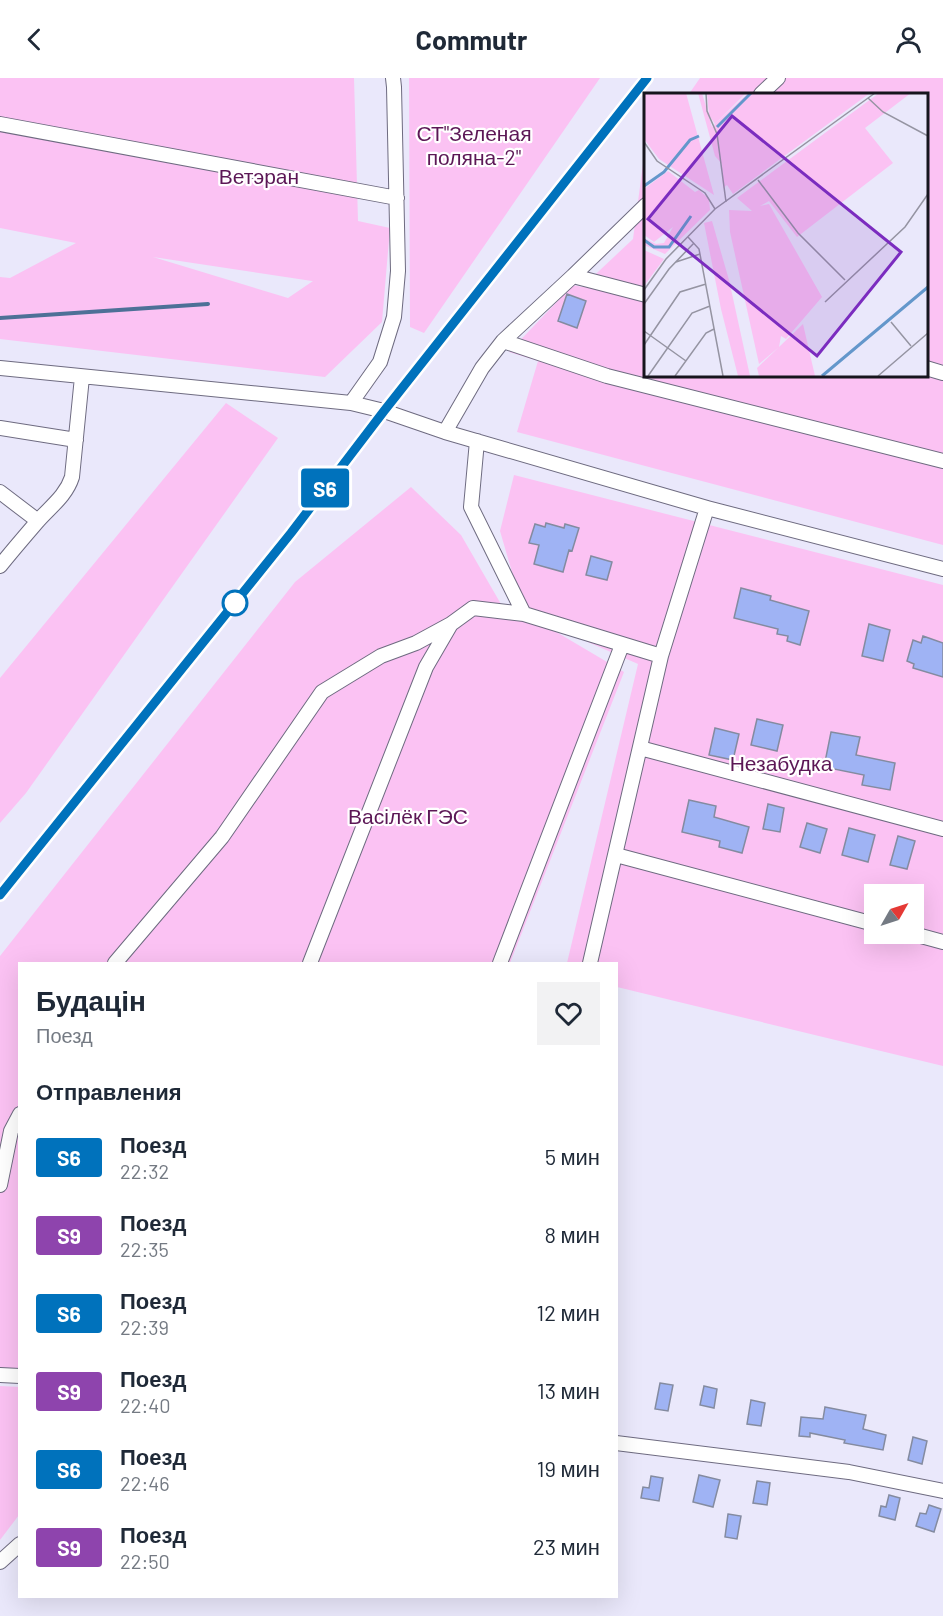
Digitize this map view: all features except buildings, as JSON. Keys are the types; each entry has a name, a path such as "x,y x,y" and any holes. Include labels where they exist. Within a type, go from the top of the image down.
{"street":[{"path":"351,402 380,362 394,316 398,271 393,78"},
{"path":"762,93 778,78"},
{"path":"0,124 397,198"},
{"path":"445,432 482,368 503,341 644,207"},
{"path":"573,276 644,294"},
{"path":"503,341 607,376 943,461"},
{"path":"0,368 351,402 445,432 707,508 943,569"},
{"path":"928,368 943,373"},
{"path":"0,566 69,486 72,477 82,377"},
{"path":"0,428 76,440"},
{"path":"477,441 471,507 524,614"},
{"path":"0,492 38,521"},
{"path":"590,962 661,656 707,508"},
{"path":"116,962 222,837 322,692 381,656 416,643 451,624 473,608 524,614 661,656"},
{"path":"310,962 426,667 451,624"},
{"path":"500,962 622,645"},
{"path":"640,748 943,829"},
{"path":"616,855 864,921"},
{"path":"924,937 943,942"},
{"path":"0,1185 10,1131 18,1117"},
{"path":"0,1375 18,1377"},
{"path":"618,1443 849,1472 943,1491"},
{"path":"0,1562 18,1546"}],"green space":[{"name":"Ветэран","path":"0,78 354,78 358,221 390,228 382,322 325,377 0,339 0,277 10,278 76,243 0,228","holes":["153,257 313,281 288,298"]},
{"name":"СТ\"Зеленая поляна-2\"","path":"409,78 600,78 424,333 410,327"},
{"path":"700,78 943,78 943,545 517,432 538,361 509,352 573,285 582,287 633,239 644,162 644,376 928,376 928,93 690,93"},
{"path":"226,403 278,438 26,793 0,823 0,678"},
{"path":"514,475 943,585 943,1066 618,987 618,962 567,962 638,664 531,617 624,672 510,962 18,962 18,1376 0,1375 0,956 295,582 411,487 461,535 505,611 524,613 500,531"},
{"path":"0,1386 18,1387 18,1516 0,1540"}],"waterway":[{"path":"0,318 208,304"}],"railway":[{"path":"0,895 291,533 384,411 647,78"}],"train":[{"name":"S6","path":"0,895 291,533 384,411 647,78"}],"park label":[{"name":"Незабудка","path":"781,762"},
{"name":"Васілёк ГЭС","path":"408,815"}]}
